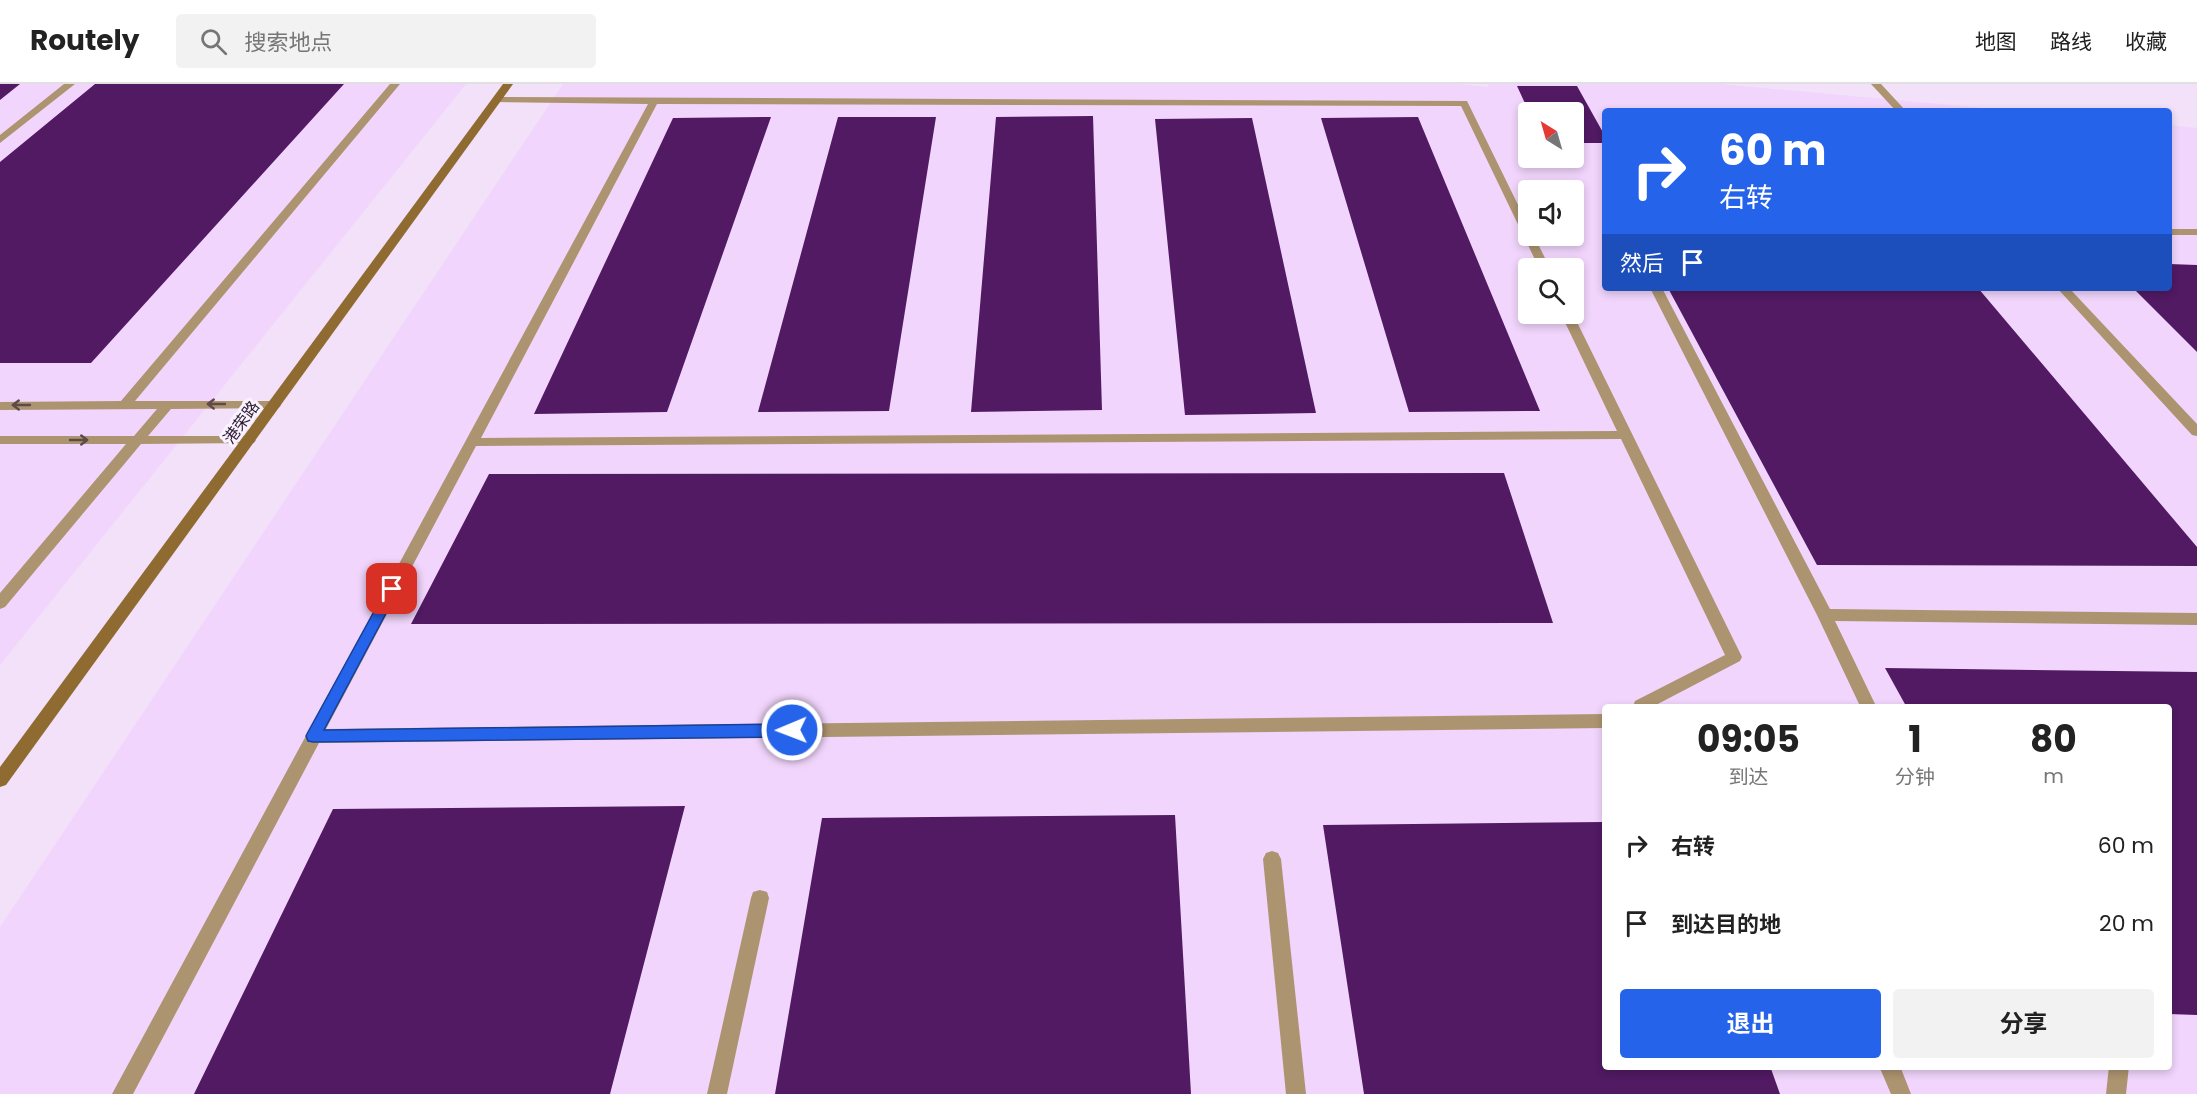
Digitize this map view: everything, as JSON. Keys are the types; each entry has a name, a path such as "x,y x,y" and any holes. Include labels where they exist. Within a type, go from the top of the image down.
{"street":[{"name":"港荣路","path":"0,780 508,84"}],"lane":[{"path":"0,140 70,84"},
{"path":"125,405 395,84"},
{"path":"1876,84 1897,108"},
{"path":"497,100 1464,103 1518,213"},
{"path":"122,1094 654,101"},
{"path":"2172,232 2197,232"},
{"path":"1658,291 1825,615 1867,704"},
{"path":"2065,291 2197,432"},
{"path":"1572,324 1734,657 1645,704"},
{"path":"0,406 274,404"},
{"path":"0,603 167,405"},
{"path":"471,442 1626,435"},
{"path":"0,440 249,440"},
{"path":"1825,615 2197,619"},
{"path":"313,736 1602,721"},
{"path":"1272,859 1296,1094"},
{"path":"717,1094 760,898"},
{"path":"1891,1070 1901,1094"},
{"path":"2116,1094 2119,1070"}],"shaded area":[{"path":"0,84 466,84 0,665"},
{"path":"563,84 1460,84 1488,87 1488,84 1721,84 1983,108 1602,108 1602,291 2172,291 2172,125 2197,128 2197,1094 0,1094 0,927"}],"building":[{"path":"0,84 20,84 0,100"},
{"path":"95,84 344,84 91,363 0,363 0,162"},
{"path":"1517,86 1577,86 1602,131 1602,143 1584,143 1584,102 1524,102"},
{"path":"1093,116 1102,410 971,412 996,117"},
{"path":"771,117 667,412 534,414 673,118"},
{"path":"838,117 936,117 889,411 758,412"},
{"path":"1418,117 1540,411 1409,412 1321,118"},
{"path":"1252,118 1316,413 1185,415 1155,119"},
{"path":"2172,264 2197,265 2197,352 2136,291 2172,291"},
{"path":"1670,291 1981,291 2197,547 2197,566 1817,565"},
{"path":"1504,473 1553,623 411,624 489,474"},
{"path":"1885,668 2197,672 2197,1015 2172,1014 2172,704 1905,704"},
{"path":"685,806 610,1094 194,1094 333,809"},
{"path":"1175,815 1191,1094 775,1094 822,818"},
{"path":"1602,822 1602,1070 1771,1070 1780,1094 1364,1094 1323,825"}],"route":[{"path":"392,589 313,736 792,730"}]}
